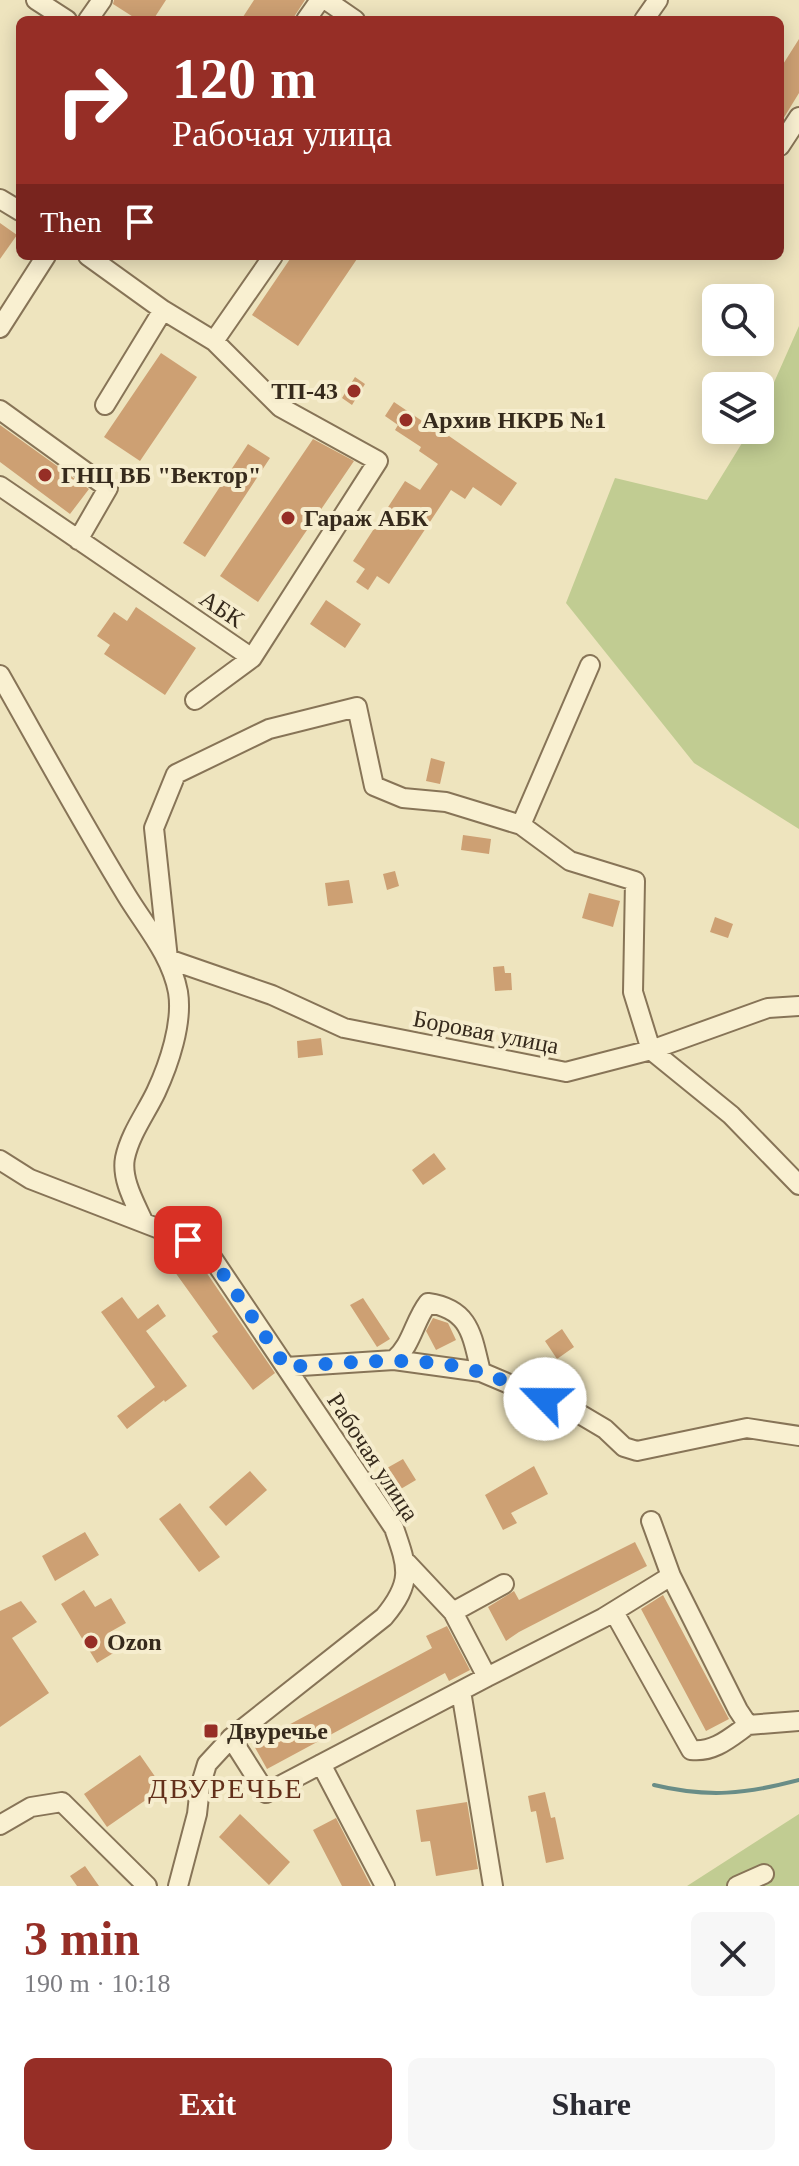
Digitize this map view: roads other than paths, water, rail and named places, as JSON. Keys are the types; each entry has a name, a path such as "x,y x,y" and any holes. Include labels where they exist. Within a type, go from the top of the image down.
{"street":[{"path":"36,0 61,16"},
{"path":"309,16 323,0 349,16"},
{"path":"784,140 799,117"},
{"path":"0,328 43,260"},
{"path":"94,260 163,310 214,341 270,260"},
{"path":"105,405 163,310"},
{"name":"АБК","path":"0,486 252,658 378,461 280,407 214,341"},
{"path":"0,410 108,488 78,540"},
{"path":"195,700 252,658"},
{"path":"521,825 590,665"},
{"path":"0,675 127,897 168,959"},
{"path":"143,1221 129,1189 125,1160 133,1136 157,1089 179,1018 178,993 168,959 154,828 176,774 269,729 357,707 374,786 403,798 446,802 521,825 570,861 635,881 633,992 651,1050 731,1115 799,1185"},
{"name":"Боровая улица","path":"168,959 272,995 344,1028 566,1072 651,1050 768,1008 799,1006"},
{"name":"Рабочая улица","path":"0,1160 30,1179 188,1240 213,1259 394,1528 407,1563"},
{"path":"394,1360 406,1350 418,1316 428,1303 457,1311 465,1321 481,1372"},
{"path":"286,1367 394,1360 481,1372 578,1413 605,1429 624,1447 637,1451 747,1428 799,1436"},
{"path":"651,1521 671,1576 748,1725"},
{"path":"407,1563 453,1612 487,1677"},
{"path":"178,1886 207,1764 231,1738 384,1617 402,1592 407,1563"},
{"path":"231,1738 266,1793 614,1612 671,1576"},
{"path":"453,1612 504,1584"},
{"path":"614,1612 691,1750 708,1750 748,1725 799,1721"},
{"path":"461,1691 493,1886"},
{"path":"321,1764 385,1886"},
{"path":"0,1825 31,1807 62,1802 147,1886"},
{"path":"737,1886 764,1874"}],"waterway":[{"path":"654,1785 692,1792 727,1793 799,1780"}],"place":[{"name":"ТП-43","path":"354,391"},
{"name":"Архив НКРБ №1","path":"406,420"},
{"name":"ГНЦ ВБ \"Вектор\"","path":"45,475"},
{"name":"Гараж АБК","path":"288,518"},
{"name":"Ozon","path":"91,1642"},
{"name":"Двуречье","path":"211,1731"}],"district":[{"name":"ДВУРЕЧЬЕ","path":"226,1788"}]}
